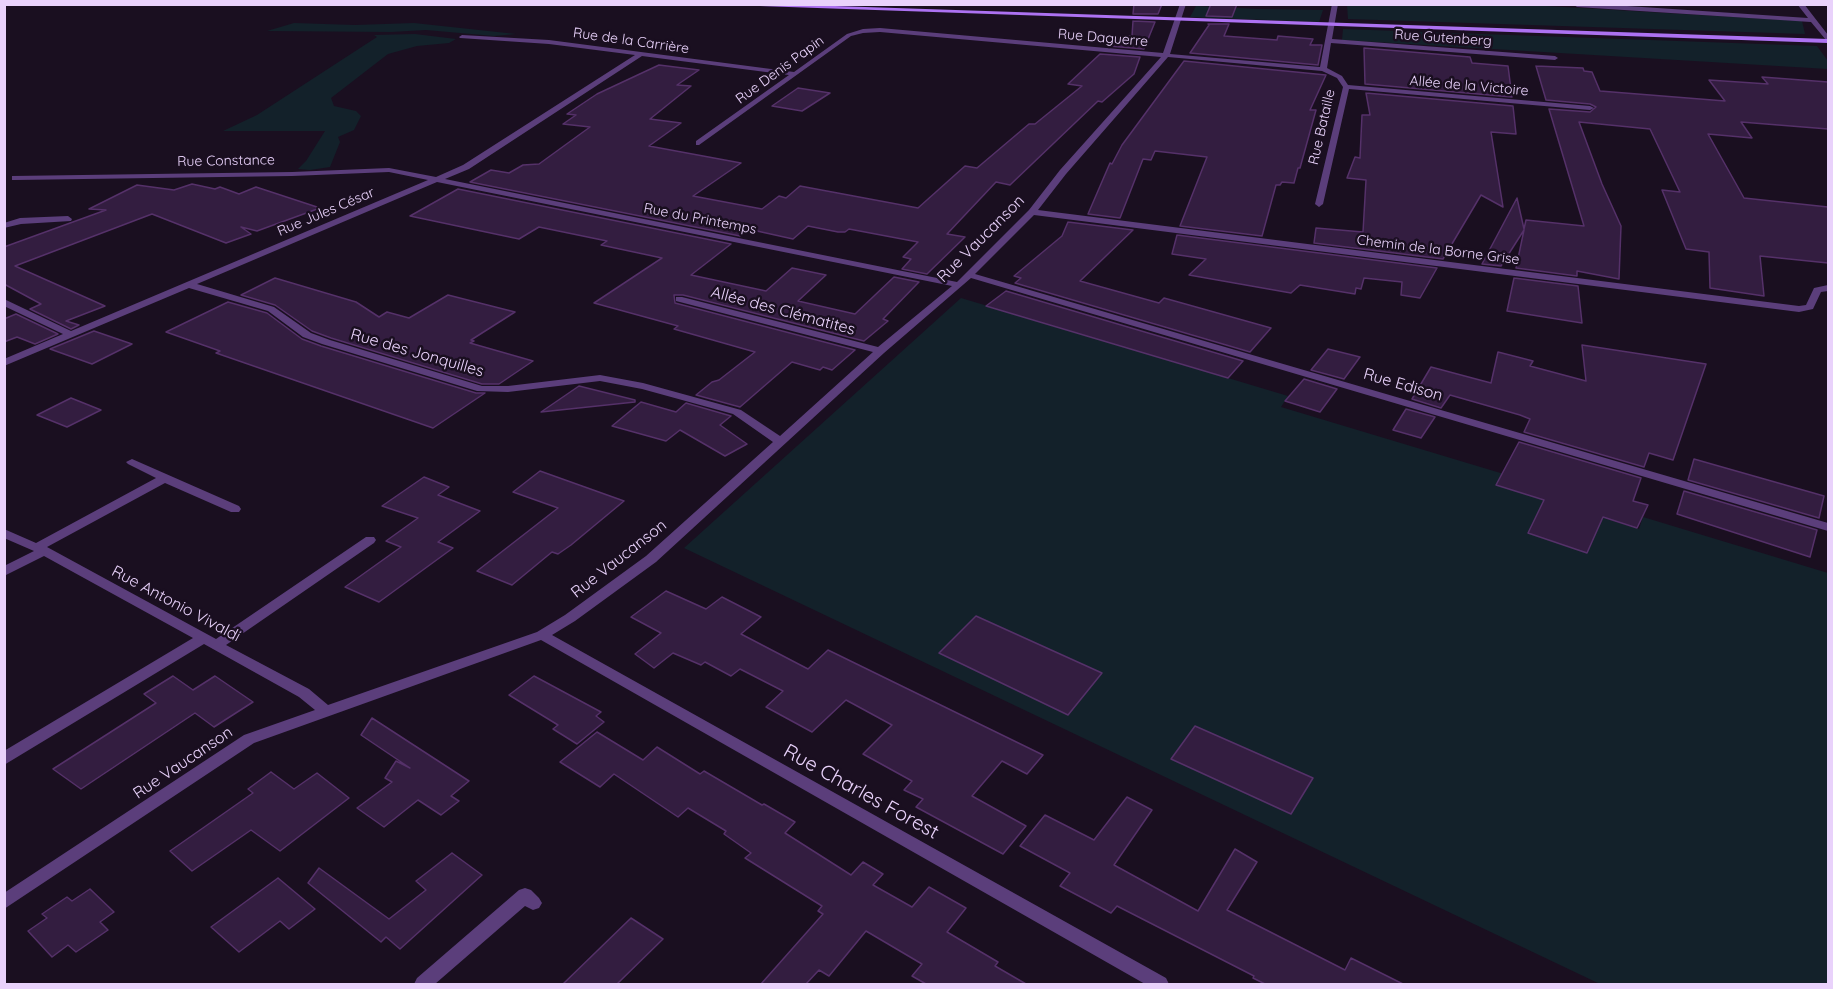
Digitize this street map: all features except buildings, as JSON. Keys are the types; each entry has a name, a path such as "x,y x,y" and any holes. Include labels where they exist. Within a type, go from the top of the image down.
{"main road":[{"path":"705,4 1828,39"}],"street":[{"path":"1166,55 1183,4"},
{"path":"1323,69 1335,4"},
{"path":"1800,4 1828,39"},
{"path":"1577,5 1812,20"},
{"name":"Rue Daguerre","path":"880,30 1323,69"},
{"name":"Rue Denis Papin","path":"699,143 849,35 880,30"},
{"name":"Rue de la Carrière","path":"462,37 549,42 796,74"},
{"name":"Rue Gutenberg","path":"1329,40 1555,58"},
{"name":"Rue Jules César","path":"4,363 466,166 641,54"},
{"name":"Rue Vaucanson","path":"4,902 249,739 542,635 570,618 651,559 880,351 959,285 1032,212 1063,172 1166,55"},
{"name":"Rue Bataille","path":"1319,204 1336,121 1346,87 1340,77 1323,69"},
{"name":"Allée de la Victoire","path":"1346,87 1590,108"},
{"name":"Rue Constance","path":"15,178 292,174 368,170 407,173 436,180"},
{"name":"Rue du Printemps","path":"436,180 959,285"},
{"name":"Chemin de la Borne Grise","path":"1032,212 1799,309 1810,307 1817,290 1828,288"},
{"path":"4,226 20,220 68,219"},
{"name":"Rue Edison","path":"969,274 1828,527"},
{"name":"Rue des Jonquilles","path":"189,285 271,309 307,335 326,342 481,389 507,389 600,378 643,386 737,412 780,441"},
{"name":"Allée des Clématites","path":"679,299 880,351"},
{"path":"4,302 72,335"},
{"path":"132,462 235,509"},
{"path":"4,572 165,478"},
{"name":"Rue Antonio Vivaldi","path":"4,533 40,550 304,693 327,712"},
{"path":"4,759 210,641 370,540"},
{"name":"Rue Charles Forest","path":"542,635 1160,984"},
{"path":"423,984 525,895 533,903"}],"shaded area":[{"path":"1347,5 1529,5 1802,21 1805,34 1348,19"},
{"path":"1196,6 1323,10 1319,22 1190,17"},
{"path":"294,23 355,25 414,23 516,34 494,36 426,30 267,31"},
{"path":"1343,29 1817,46 1828,61 1828,69 1342,40"},
{"path":"415,34 456,39 449,43 417,46 388,54 331,98 334,106 356,111 361,116 354,130 338,137 340,142 330,167 298,169 306,161 325,131 223,131 257,115 377,37 374,35"},
{"path":"961,298 1288,396 1281,407 1537,484 1533,496 1639,529 1643,517 1828,573 1828,984 1600,984 684,548"}]}
